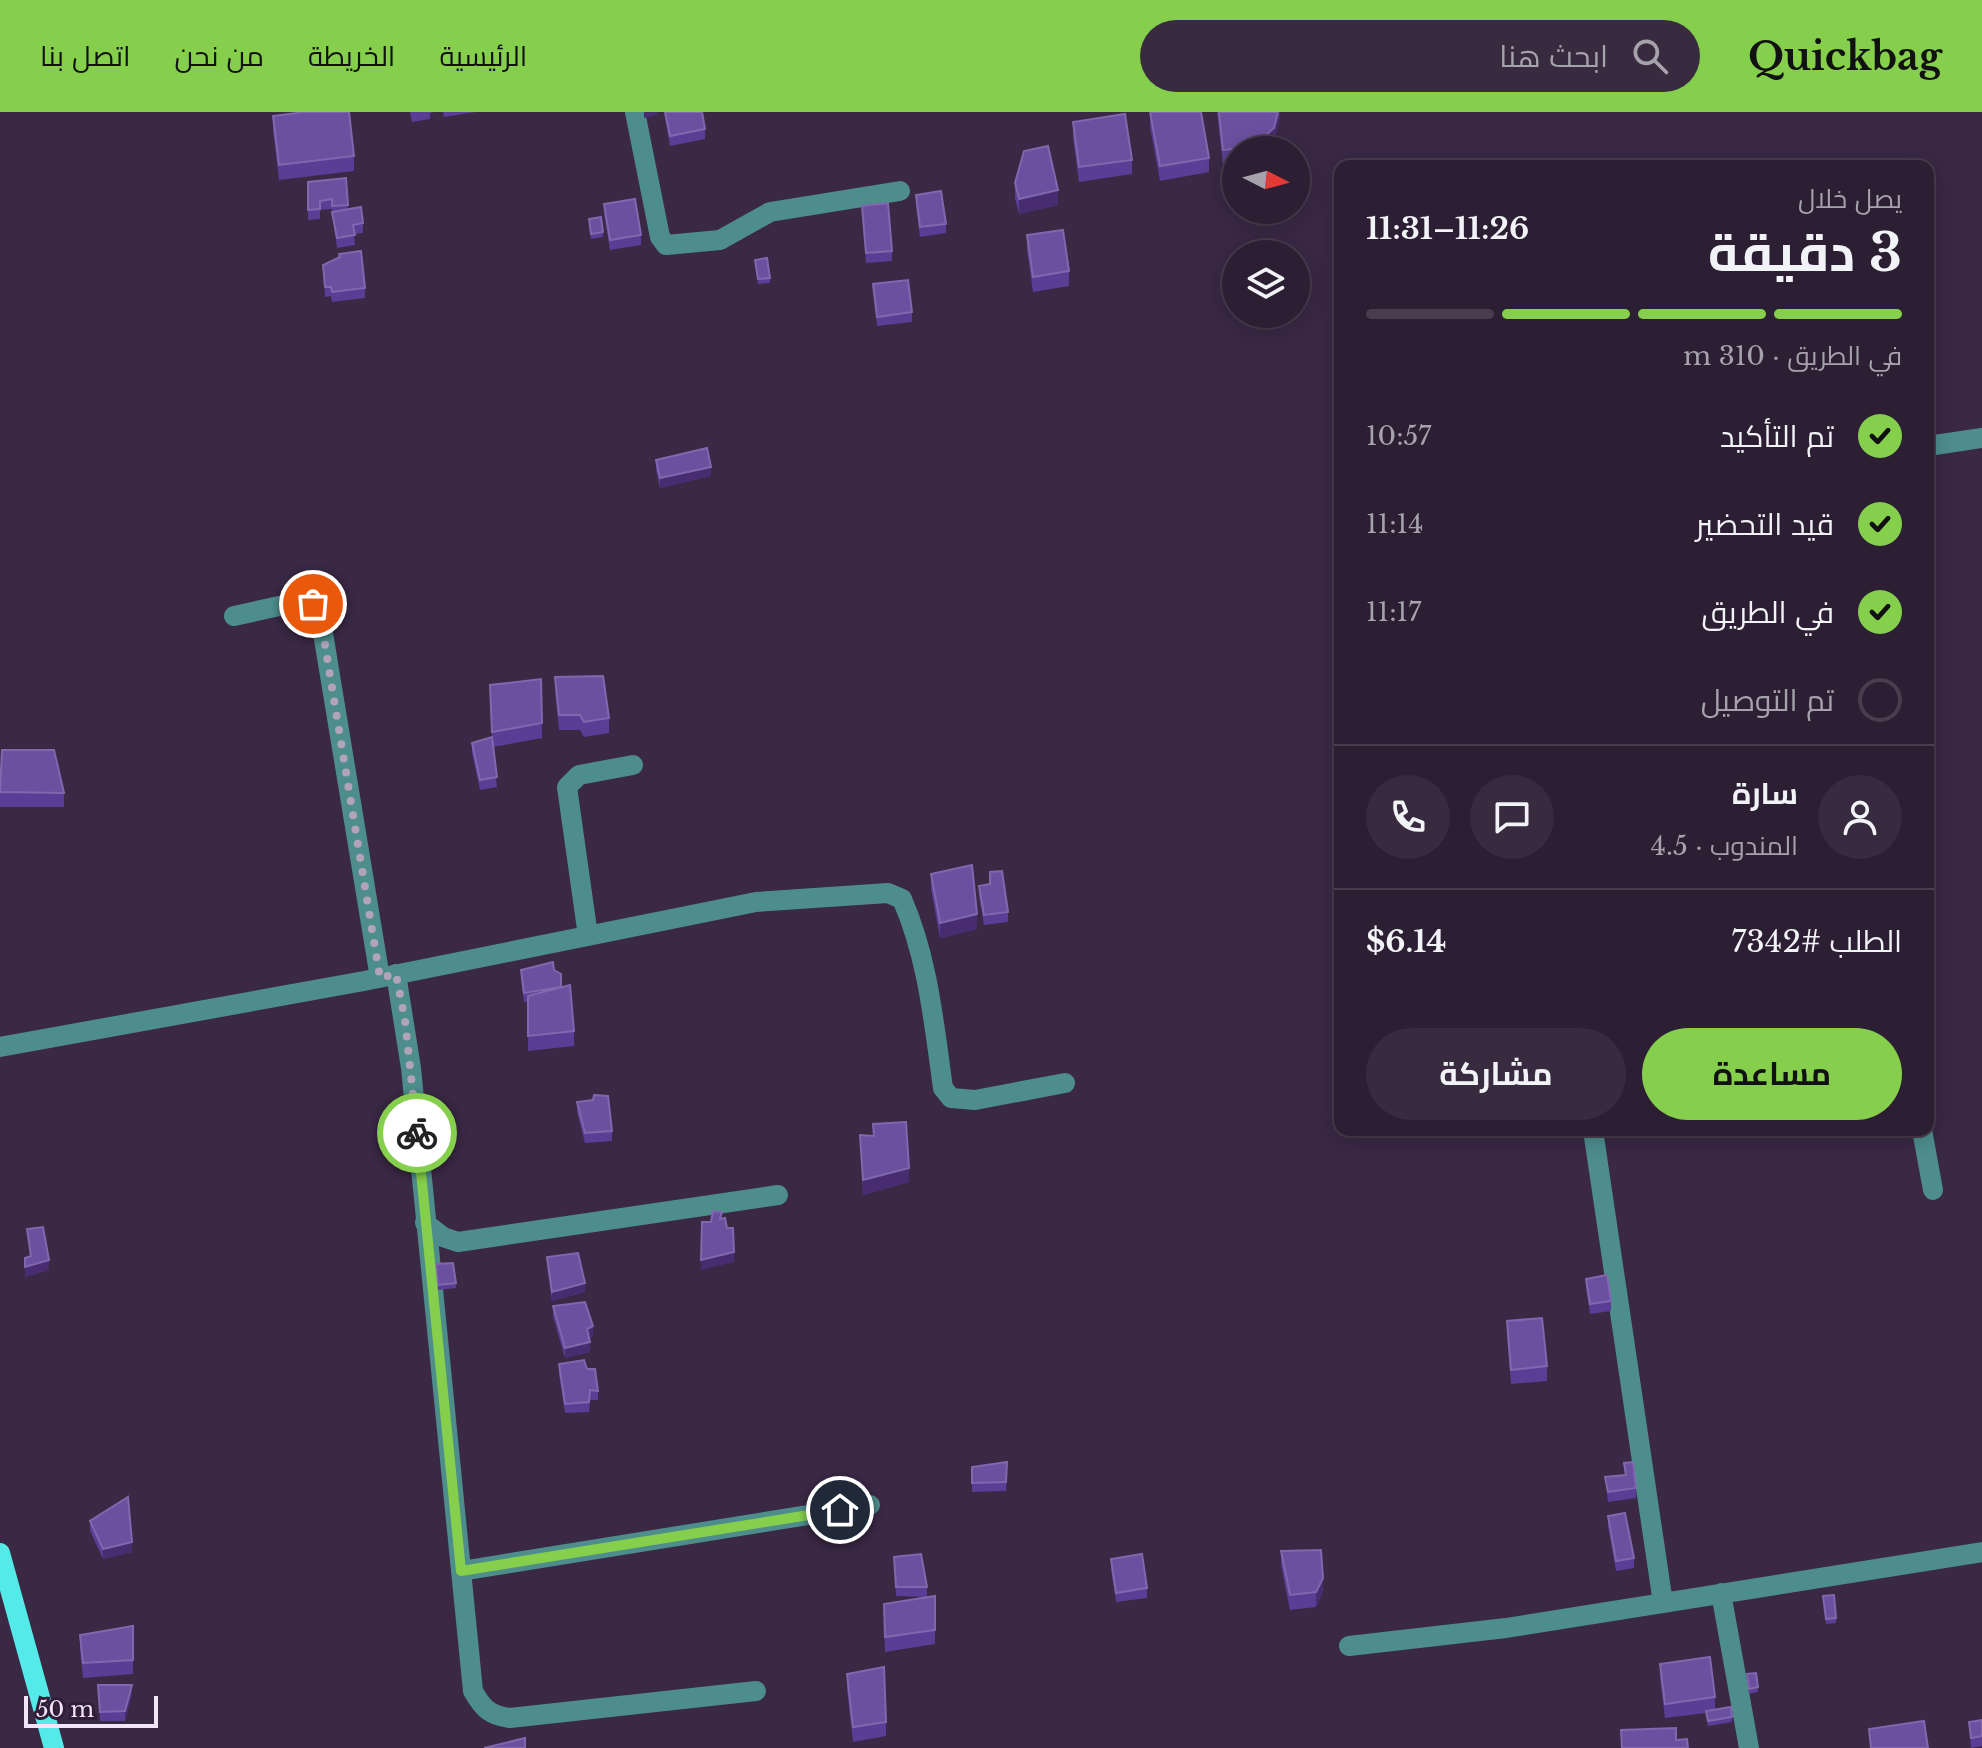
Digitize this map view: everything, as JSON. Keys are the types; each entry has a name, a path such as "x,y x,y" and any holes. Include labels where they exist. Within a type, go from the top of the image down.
{"main road":[{"path":"0,1553 33,1662 54,1748"}],"street":[{"path":"635,112 660,237 666,245 720,240 770,212 900,191"},
{"path":"1934,445 1982,438"},
{"path":"234,616 302,601 313,604 320,615 388,976 411,1068 473,1691 483,1708 493,1715 510,1718 756,1691"},
{"path":"588,936 567,787 579,775 633,765"},
{"path":"0,1047 388,976 756,902 888,893 902,899 911,920 928,983 943,1088 951,1098 975,1100 1065,1083"},
{"path":"1594,1136 1663,1603"},
{"path":"1923,1136 1933,1190"},
{"path":"425,1223 443,1237 458,1242 778,1195"},
{"path":"461,1571 870,1505"},
{"path":"1349,1646 1506,1628 1982,1552"},
{"path":"1721,1593 1749,1748"}],"building":[{"path":"349,112 354,156 279,165 273,116"},
{"path":"665,112 702,112 705,129 670,136"},
{"path":"1150,112 1201,112 1209,158 1160,166"},
{"path":"1219,112 1278,112 1274,128 1265,136 1222,136 1222,140"},
{"path":"1125,114 1132,160 1079,167 1073,122"},
{"path":"1048,146 1058,190 1019,199 1015,183 1024,151"},
{"path":"346,178 348,205 332,206 332,199 320,201 320,209 308,210 308,182"},
{"path":"941,191 946,224 920,227 916,195"},
{"path":"635,199 641,235 610,240 604,204"},
{"path":"888,203 892,251 866,253 862,206"},
{"path":"361,207 363,223 353,225 355,235 337,238 332,212"},
{"path":"601,217 603,232 591,234 589,219"},
{"path":"1063,230 1069,271 1033,277 1027,235"},
{"path":"361,251 365,288 332,292 331,287 325,287 323,265 340,257 339,254"},
{"path":"767,258 770,278 758,279 755,260"},
{"path":"908,280 912,312 877,317 873,284"},
{"path":"707,448 711,467 660,478 656,460"},
{"path":"603,676 609,718 584,722 580,715 559,715 555,677"},
{"path":"541,679 542,723 492,732 490,685"},
{"path":"492,737 497,777 480,780 472,743"},
{"path":"2,750 54,750 64,793 0,792"},
{"path":"972,865 977,914 940,923 931,874"},
{"path":"1002,871 1008,912 984,915 979,886 990,884 990,872"},
{"path":"553,962 554,970 561,974 561,987 524,993 521,970"},
{"path":"570,985 574,1031 528,1036 528,996"},
{"path":"594,1095 608,1096 612,1131 585,1133 577,1102 593,1100"},
{"path":"906,1122 909,1168 863,1180 860,1135 874,1136 873,1124"},
{"path":"713,1211 722,1212 720,1219 725,1218 727,1228 733,1228 734,1252 701,1260 702,1222 711,1222"},
{"path":"43,1227 49,1260 25,1267 25,1258 31,1256 27,1229"},
{"path":"578,1253 585,1283 552,1292 547,1257"},
{"path":"453,1263 456,1283 438,1285 436,1264"},
{"path":"1607,1275 1611,1301 1590,1304 1586,1279"},
{"path":"585,1302 593,1326 587,1329 590,1342 565,1348 553,1306"},
{"path":"1542,1318 1547,1366 1511,1370 1507,1321"},
{"path":"584,1360 587,1369 595,1369 598,1391 590,1390 589,1402 565,1404 559,1364"},
{"path":"1007,1462 1006,1482 972,1483 972,1467"},
{"path":"1633,1462 1636,1488 1608,1492 1605,1477 1626,1475 1624,1463"},
{"path":"128,1497 132,1542 103,1549 90,1521"},
{"path":"1625,1513 1634,1558 1616,1561 1608,1516"},
{"path":"1321,1550 1323,1578 1316,1592 1290,1595 1281,1551"},
{"path":"921,1554 927,1587 896,1587 894,1557"},
{"path":"1142,1554 1147,1588 1116,1593 1111,1559"},
{"path":"1834,1595 1836,1618 1826,1619 1823,1596"},
{"path":"935,1596 935,1630 885,1637 884,1604"},
{"path":"133,1626 133,1660 83,1663 80,1635"},
{"path":"1710,1657 1715,1697 1665,1704 1660,1664"},
{"path":"884,1667 886,1722 853,1727 847,1674"},
{"path":"1756,1673 1758,1687 1749,1689 1747,1674"},
{"path":"98,1685 132,1685 125,1711 100,1712"},
{"path":"1731,1707 1732,1717 1708,1721 1706,1711"},
{"path":"1982,1720 1982,1736 1971,1738 1969,1722"},
{"path":"1924,1721 1928,1748 1871,1748 1869,1729"},
{"path":"1676,1728 1676,1740 1687,1739 1688,1748 1622,1748 1621,1730"},
{"path":"525,1738 525,1748 484,1748"}],"way so far":[{"path":"313,604 320,615 380,978 396,974 405,1020 417,1133"}],"route":[{"path":"417,1133 461,1571 840,1510"}]}
